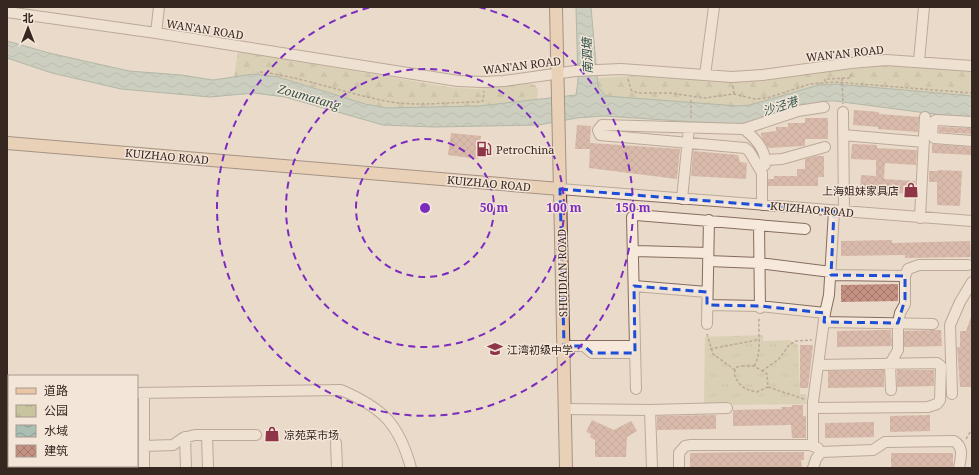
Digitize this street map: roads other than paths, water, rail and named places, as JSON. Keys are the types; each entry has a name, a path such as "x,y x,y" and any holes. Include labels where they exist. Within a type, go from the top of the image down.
{"main road":[{"name":"SHUIDIAN ROAD","path":"556,7 566,468"},
{"name":"KUIZHAO ROAD","path":"7,143 560,189"}],"street":[{"path":"156,33 159,7"},
{"path":"705,75 714,7"},
{"path":"919,61 924,7"},
{"name":"WAN'AN ROAD","path":"7,12 156,33 458,81 483,82 602,69 626,69 732,77 868,61 919,61 972,66"},
{"path":"762,173 749,150 745,148 600,135 598,130 602,125 690,125 744,129 798,111 824,107"},
{"path":"813,468 817,449 813,405 825,317 830,295 831,274 839,211 843,108"},
{"path":"920,218 925,117"},
{"path":"972,122 936,120 933,122 932,135 934,138 972,141"},
{"path":"682,199 690,125"},
{"path":"633,126 633,138"},
{"path":"744,129 753,136 766,160 762,173 762,205"},
{"path":"843,135 924,142"},
{"path":"766,160 782,159 825,146"},
{"name":"KUIZHAO ROAD","path":"560,189 972,221"},
{"path":"636,389 632,217 636,215 709,220 805,229"},
{"path":"707,324 709,220"},
{"path":"759,225 760,307"},
{"path":"633,252 708,257 831,274 905,276"},
{"path":"891,390 890,364 898,350 898,323 900,313 905,304 905,276 908,269 913,266 968,265"},
{"path":"952,394 950,325 960,302 972,282"},
{"path":"634,286 707,292"},
{"path":"707,305 760,307 825,317 898,323 933,324"},
{"path":"564,346 584,346 590,353 635,350"},
{"path":"813,405 928,407 937,404 940,400 941,366 937,363 818,365"},
{"path":"144,468 141,393 272,395 341,390 362,399 380,410 393,426 402,441 412,468"},
{"path":"565,409 650,410 727,408"},
{"path":"650,410 652,468"},
{"path":"144,446 173,445 185,437 207,435 256,435"},
{"path":"207,435 208,468"},
{"path":"185,437 186,468"},
{"path":"679,468 679,453 685,446 873,450 885,442 954,441 960,447 959,468"},
{"path":"336,443 337,468"}],"water":[{"path":"576,7 591,7 598,87 606,96 738,106 750,105 819,85 835,84 972,96 972,119 835,101 824,101 797,107 743,125 603,116 577,118 538,125 434,127 383,125 285,97 254,93 210,97 121,89 52,73 7,58 7,41 49,53 129,71 181,75 213,80 254,74 278,77 365,104 387,108 479,106 576,95 578,81"}],"place":[{"name":"PetroChina","path":"484,149"},
{"name":"上海姐妹家具店","path":"911,190"},
{"name":"江湾初级中学","path":"495,349"},
{"name":"凉苑菜市场","path":"272,434"}],"water label":[{"name":"南泗塘","path":"587,56"},
{"name":"Zoumatang","path":"309,97"},
{"name":"沙泾港","path":"780,106"}]}
